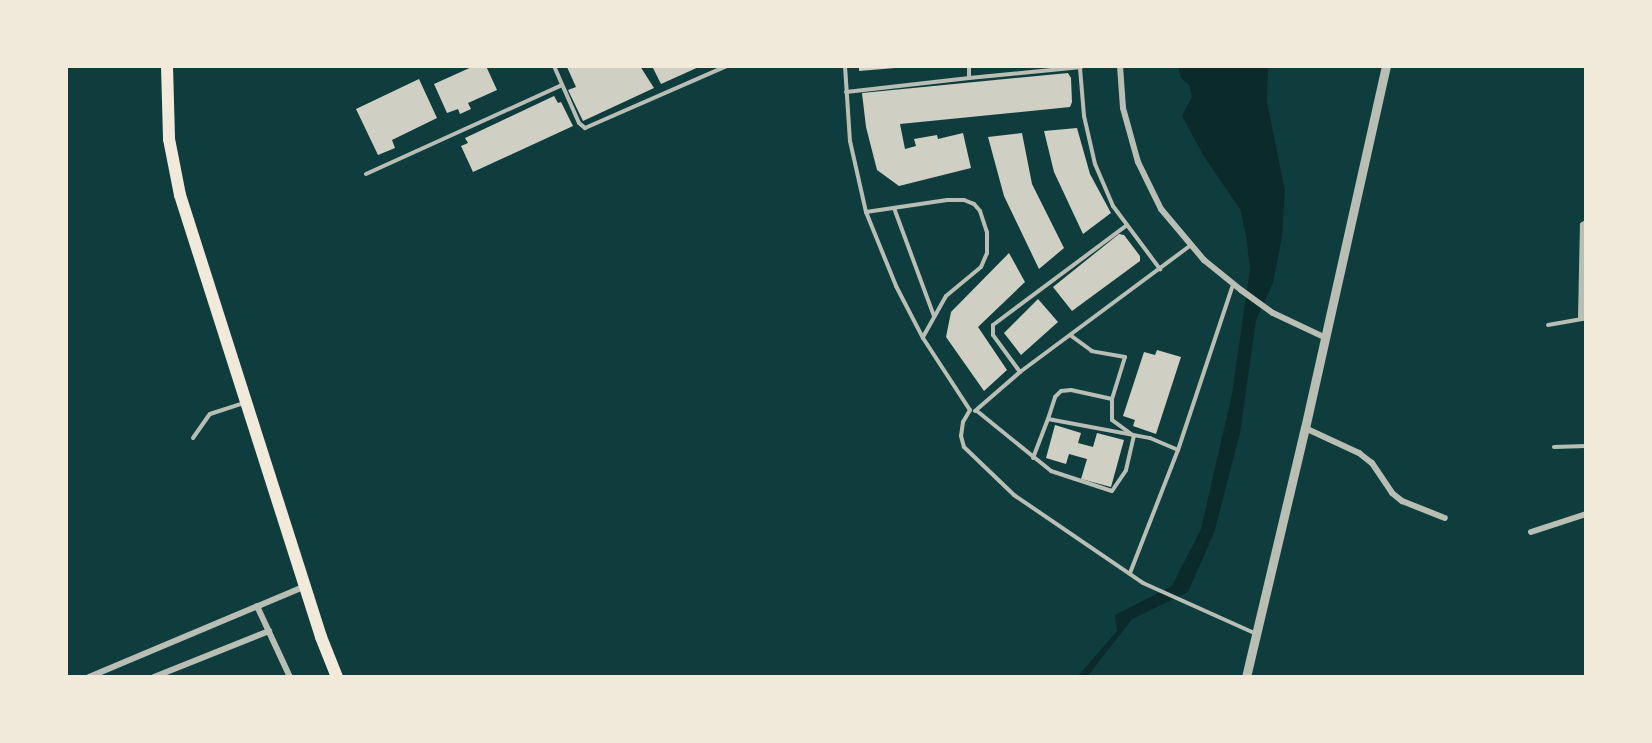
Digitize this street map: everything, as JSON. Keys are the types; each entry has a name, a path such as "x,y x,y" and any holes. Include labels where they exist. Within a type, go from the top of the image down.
{"main road":[{"path":"167,66 169,138 180,195 321,637 337,677"}],"street":[{"path":"1120,66 1123,108 1138,162 1161,209 1191,245 1241,290 1273,313 1324,337"},
{"path":"1246,677 1254,633 1305,428 1386,66"},
{"path":"1583,318 1583,225 1586,224"},
{"path":"1305,428 1359,453 1372,463 1392,493 1402,501 1445,518"},
{"path":"1531,532 1586,514"},
{"path":"89,677 306,586"},
{"path":"257,606 290,677"},
{"path":"154,677 268,631"}],"lane":[{"path":"554,66 579,123 585,128 727,66"},
{"path":"844,66 850,141 866,212 896,286 922,338 970,410 977,411 1051,471 1112,491 1126,470 1134,436"},
{"path":"969,66 969,78"},
{"path":"846,92 1081,67 1084,116 1095,164 1113,206 1160,269"},
{"path":"366,174 562,85"},
{"path":"866,212 964,200 974,204 980,211 987,232 987,253 981,267 946,296 922,338"},
{"path":"894,208 934,316"},
{"path":"1020,372 993,335 993,325 1127,225"},
{"path":"977,411 1020,372 1191,245"},
{"path":"1130,573 1178,450 1234,284"},
{"path":"1548,325 1583,318"},
{"path":"1071,336 1092,351 1125,357 1112,399 1112,420 1134,436"},
{"path":"1033,458 1055,397 1061,391 1071,390 1112,399"},
{"path":"193,438 210,414 246,402"},
{"path":"970,410 963,422 961,436 964,447 1014,495 1143,583 1254,633"},
{"path":"1048,419 1150,438 1178,450"},
{"path":"1554,447 1586,446"}],"water":[{"path":"1178,66 1268,66 1267,102 1285,191 1282,237 1273,283 1256,320 1240,433 1214,533 1188,592 1132,619 1087,677 1077,677 1117,631 1115,615 1172,586 1201,529 1232,394 1250,269 1246,235 1240,209 1205,158 1182,116 1192,97 1189,85 1181,78"}],"building":[{"path":"474,66 486,66 497,90 468,103 471,109 460,114 458,109 447,113 434,84"},
{"path":"640,66 654,88 583,121 568,90 576,87 567,67"},
{"path":"652,66 701,66 661,84"},
{"path":"859,66 895,66 895,68 859,71"},
{"path":"1068,73 1071,78 1072,102 1070,107 900,124 905,149 916,146 914,139 937,135 938,139 963,133 971,168 899,186 877,170 866,127 862,93"},
{"path":"419,79 437,118 392,140 395,148 378,155 356,109"},
{"path":"554,96 558,103 561,102 573,126 473,172 461,146 468,143 465,138"},
{"path":"1077,128 1090,174 1111,213 1083,234 1054,172 1044,131"},
{"path":"1022,133 1032,184 1064,248 1039,269 1004,196 988,137"},
{"path":"1119,234 1124,235 1140,256 1140,261 1072,311 1053,287"},
{"path":"1009,253 1025,282 978,327 1007,370 984,391 946,337 951,312"},
{"path":"1038,299 1058,322 1021,355 1004,333"},
{"path":"1157,350 1181,357 1156,434 1133,426 1135,420 1123,416 1144,352 1155,355"},
{"path":"1055,425 1081,433 1078,443 1093,447 1097,433 1124,440 1111,487 1081,479 1087,459 1069,454 1066,464 1046,458"}]}
